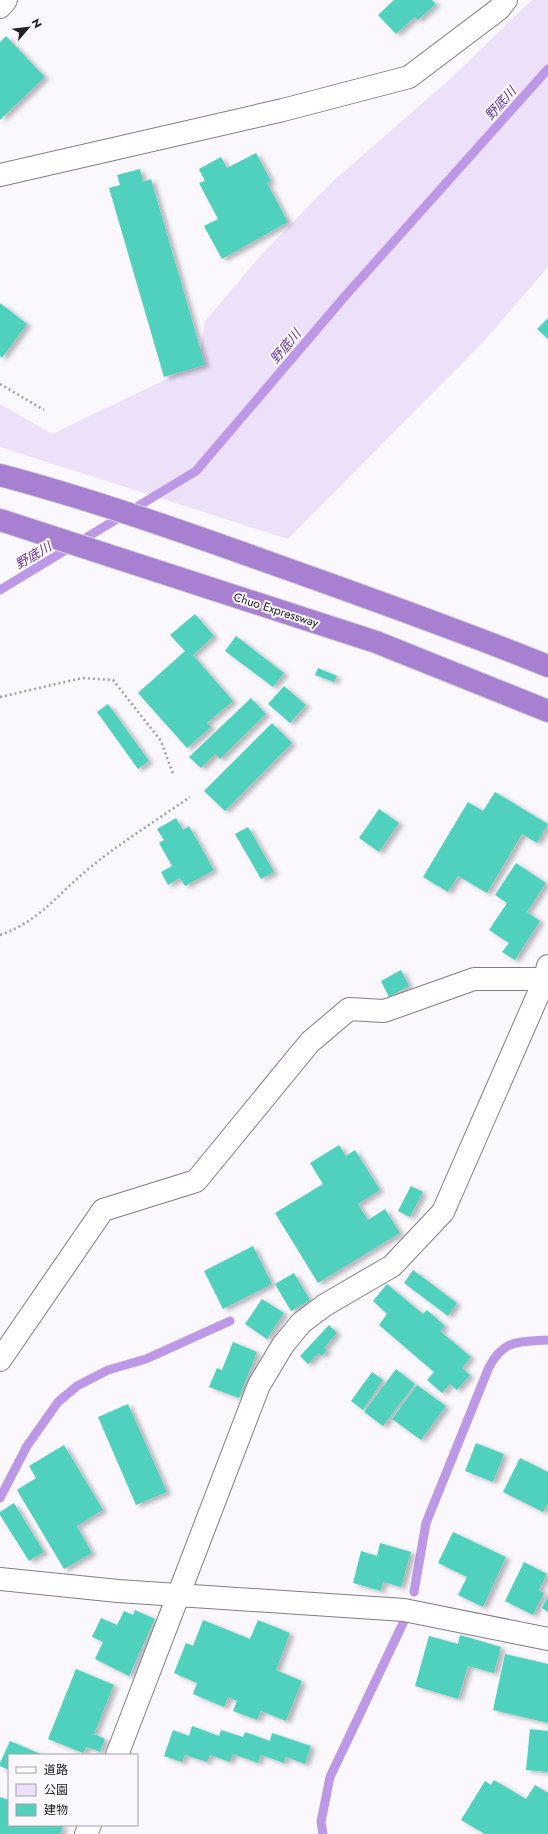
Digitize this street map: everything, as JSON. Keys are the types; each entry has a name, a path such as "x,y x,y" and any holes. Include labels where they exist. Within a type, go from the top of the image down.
{"highway":[{"path":"0,475 51,488 200,538 455,628 548,666"},
{"name":"Chuo Expressway","path":"5,521 153,571 376,642 548,711"}],"street":[{"path":"0,7 6,0"},
{"path":"0,175 283,110 409,77 499,8 506,0"},
{"path":"0,1360 103,1210 196,1181 310,1042 349,1009 384,1011 474,979 547,975 443,1212 392,1266 325,1305 301,1323 283,1345 258,1385 117,1754"},
{"path":"0,1578 178,1595 404,1610 548,1639"}],"path":[{"path":"0,384 44,410"},
{"path":"0,697 82,678 113,680 161,741 174,774"},
{"path":"0,935 14,930 46,909 92,866 190,797"}],"green space":[{"path":"532,0 548,0 548,267 485,340 288,539 0,447 0,404 52,434 198,364 205,321 261,255 332,182 449,80"}],"building":[{"path":"394,0 432,0 436,4 418,20 415,17 396,34 378,15"},
{"path":"6,36 45,77 0,120 0,42"},
{"path":"256,153 271,181 267,183 288,222 222,259 204,226 218,219 199,183 205,181 199,169 221,157 227,168"},
{"path":"140,169 143,182 151,179 205,365 164,377 109,188 120,185 117,175"},
{"path":"0,303 27,324 2,358 0,356"},
{"path":"548,318 548,339 537,329"},
{"path":"195,614 214,636 193,655 233,701 207,723 211,727 187,748 138,693 185,651 170,635"},
{"path":"236,636 284,673 273,687 225,651"},
{"path":"318,668 337,676 334,682 315,675"},
{"path":"284,686 306,705 290,723 268,704"},
{"path":"251,698 266,714 220,759 215,754 201,768 189,757"},
{"path":"108,704 149,761 138,769 97,712"},
{"path":"272,723 292,743 225,811 204,791"},
{"path":"495,792 548,824 537,843 522,834 487,893 458,876 448,892 423,877 468,802 483,811"},
{"path":"379,809 399,823 379,852 359,838"},
{"path":"176,818 183,830 189,826 214,870 185,886 180,878 168,885 161,872 172,866 159,843 164,840 157,829"},
{"path":"248,827 274,872 261,879 235,834"},
{"path":"516,863 546,883 527,912 540,921 515,960 502,952 509,943 489,930 507,903 495,895"},
{"path":"401,970 409,986 389,997 381,981"},
{"path":"339,1145 346,1156 355,1150 380,1190 358,1204 368,1220 385,1209 400,1233 318,1283 275,1213 323,1184 310,1163"},
{"path":"411,1186 423,1192 410,1217 398,1211"},
{"path":"253,1246 272,1284 223,1309 204,1271"},
{"path":"413,1270 457,1303 448,1316 404,1283"},
{"path":"294,1273 310,1300 291,1311 275,1284"},
{"path":"387,1284 423,1314 427,1310 445,1326 440,1331 471,1357 462,1368 470,1375 457,1390 450,1384 442,1393 427,1380 434,1372 379,1325 387,1314 373,1301"},
{"path":"262,1299 284,1313 267,1339 245,1324"},
{"path":"329,1325 337,1333 324,1348 327,1350 322,1356 319,1353 308,1364 300,1356"},
{"path":"233,1342 257,1352 239,1398 209,1387 217,1368 222,1370"},
{"path":"396,1369 415,1384 383,1426 364,1412"},
{"path":"372,1372 383,1380 363,1410 351,1401"},
{"path":"417,1385 446,1406 421,1440 392,1419"},
{"path":"128,1404 167,1492 136,1505 98,1417"},
{"path":"476,1443 504,1454 493,1482 465,1471"},
{"path":"64,1445 103,1510 77,1526 92,1553 64,1569 17,1490 36,1478 29,1466"},
{"path":"520,1458 548,1472 548,1503 543,1512 503,1492"},
{"path":"14,1503 44,1552 29,1561 0,1515 0,1512"},
{"path":"453,1532 506,1557 483,1607 458,1595 467,1577 438,1563"},
{"path":"380,1543 411,1552 401,1587 383,1582 381,1591 353,1583 361,1551 377,1556"},
{"path":"524,1562 547,1574 539,1590 544,1593 533,1615 505,1601"},
{"path":"548,1596 548,1612 542,1608"},
{"path":"135,1610 155,1619 129,1676 95,1659 103,1642 92,1637 101,1618 117,1625 124,1611 133,1615"},
{"path":"203,1620 250,1639 258,1620 290,1633 276,1670 302,1681 286,1721 261,1711 257,1720 233,1711 237,1701 228,1697 224,1707 193,1694 197,1683 174,1673 186,1643 193,1646"},
{"path":"460,1635 501,1647 494,1673 468,1666 458,1699 415,1686 429,1636 458,1644"},
{"path":"505,1654 548,1664 548,1723 493,1710"},
{"path":"76,1669 114,1685 94,1734 105,1739 100,1752 87,1747 83,1753 48,1739"},
{"path":"192,1726 219,1736 221,1730 243,1737 245,1732 270,1741 272,1733 311,1746 305,1764 286,1757 284,1763 261,1755 258,1763 233,1754 230,1762 210,1755 207,1762 185,1755 182,1762 164,1756 173,1730 189,1736"},
{"path":"530,1729 548,1731 548,1772 526,1770"},
{"path":"10,1741 41,1754 8,1754 8,1770 0,1766"},
{"path":"494,1780 526,1799 535,1785 548,1793 548,1834 485,1834 461,1820 485,1781 491,1785"},
{"path":"0,1797 8,1800 8,1826 64,1826 60,1834 0,1834"}],"waterway":[{"name":"野底川","path":"0,590 196,471 346,295 548,69"},
{"path":"0,1498 27,1446 58,1402 77,1386 108,1370 146,1359 230,1321"},
{"path":"414,1592 426,1523 489,1367 500,1351 513,1344 548,1340"},
{"path":"323,1834 321,1822 330,1777 405,1619"}]}
